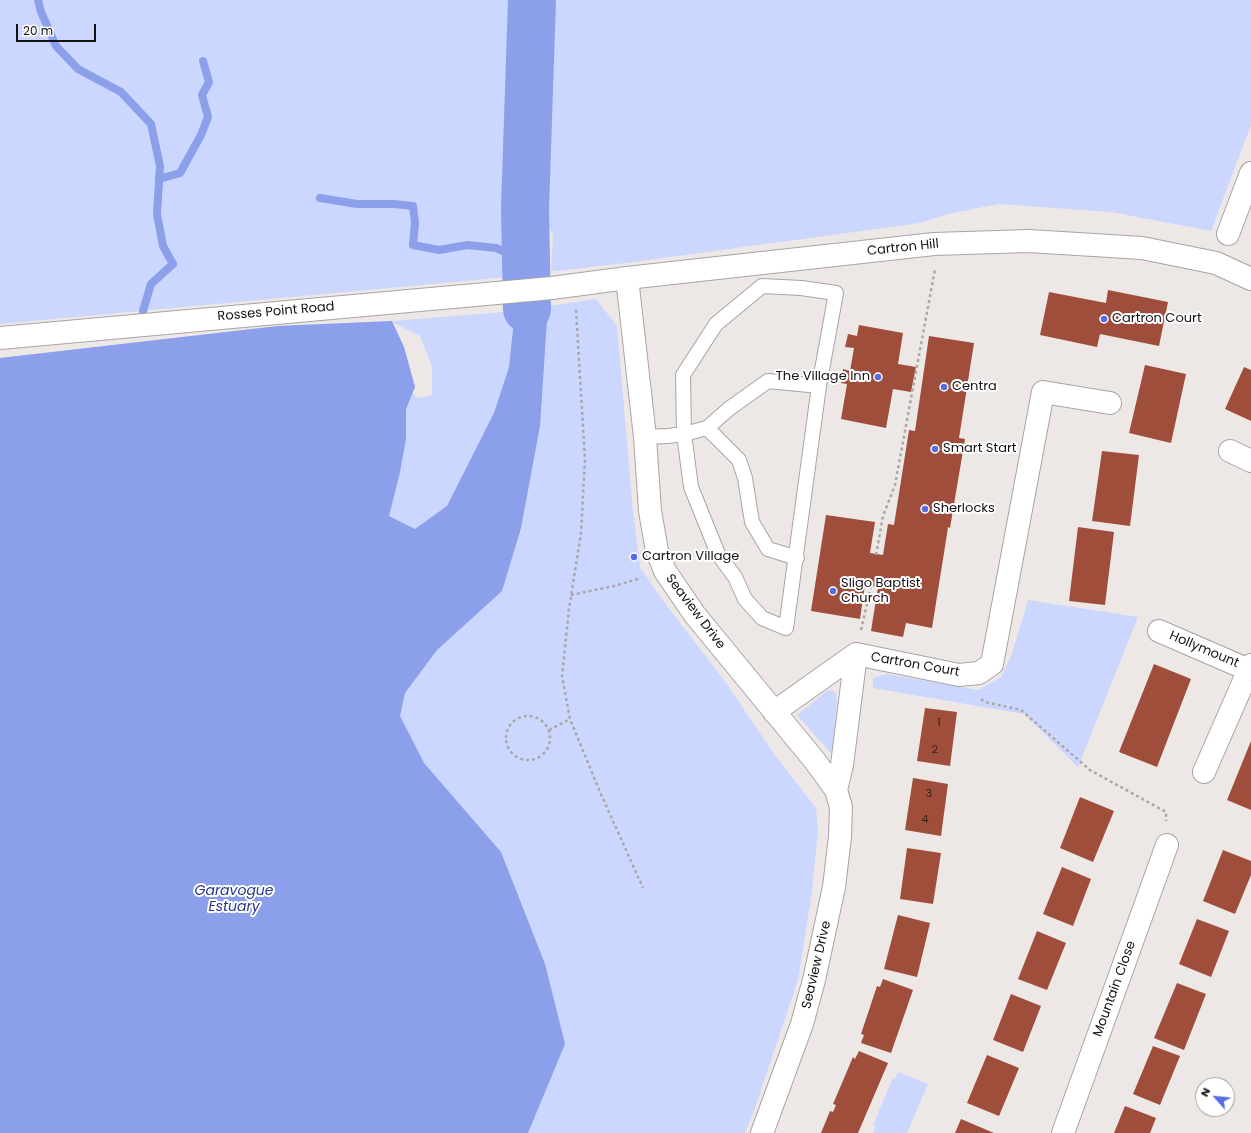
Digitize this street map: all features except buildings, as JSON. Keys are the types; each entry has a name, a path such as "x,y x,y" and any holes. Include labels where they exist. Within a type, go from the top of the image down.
{"street":[{"path":"1228,234 1251,173"},
{"name":"Cartron Hill","path":"552,288 627,278 934,244 1029,241 1142,248 1216,263 1251,278"},
{"name":"Seaview Drive","path":"627,278 645,437 650,511 657,551 664,571 695,615 815,761 836,790 841,807 840,837 834,887 814,980 802,1024 762,1133"},
{"name":"Rosses Point Road","path":"0,338 552,288"},
{"name":"Cartron Court","path":"774,712 856,654 960,674 978,673 992,664 1043,392 1110,403"},
{"path":"1230,451 1251,461"},
{"name":"Hollymount","path":"1159,631 1250,667 1204,772"},
{"name":"Seaview Drive","path":"836,790 842,765 856,654"},
{"name":"Mountain Close","path":"1063,1133 1167,845"}],"lane":[{"path":"762,286 801,288 836,293 819,386 797,558 786,628 762,618 745,599 735,577 718,554 691,487 684,434 683,375 716,324 762,286"},
{"path":"645,437 684,434 707,428 730,408 768,381 819,386"},
{"path":"707,428 739,460 745,478 752,522 768,549 797,558"}],"path":[{"path":"876,554 883,516 895,485 898,470 935,268 934,244"},
{"path":"575,285 585,460 581,533 571,595 562,676 570,720 643,888"},
{"path":"571,595 614,586 664,571"},
{"path":"856,654 871,586"},
{"path":"985,702 1021,710 1090,770 1166,812 1167,845"},
{"path":"526,716 540,719 549,730 550,737 546,750 541,756 535,759 527,760 520,758 509,749 507,734 509,728 520,718 526,716"},
{"path":"549,730 570,720"}],"shaded area":[{"path":"0,0 525,0 525,41 518,63 521,85 515,114 515,137 511,161 517,177 515,202 519,211 516,219 518,230 519,276 0,324"},
{"path":"552,0 1251,0 1251,125 1211,231 1111,212 999,204 948,214 920,223 634,262 558,271 551,270 553,235 541,212 547,70 555,19"},
{"name":"Garavogue Estuary","path":"596,299 617,326 633,511 640,567 661,598 724,680 774,754 816,808 818,830 812,892 798,980 755,1108 745,1133 0,1133 0,358 278,326 392,321 515,311","holes":["392,322 420,336 432,367 432,395 418,398 412,393 415,387 404,347"]},
{"path":"1028,600 1138,617 1078,767 1024,714 873,688 873,678 886,674 978,690 1001,677 1012,654"},
{"path":"828,690 836,693 837,701 832,754 797,715"},
{"path":"898,1072 928,1084 907,1133 873,1133 876,1126 873,1125 893,1078 895,1079"}],"water":[{"name":"Garavogue Estuary","path":"548,305 540,426 521,528 502,591 437,650 405,693 400,716 424,763 501,852 545,964 565,1044 528,1133 0,1133 0,358 278,326 392,321 404,347 415,387 406,409 406,439 400,472 389,516 415,529 447,506 494,413 509,367 515,311"}],"waterway":[{"path":"38,0 41,12 56,46 78,69 121,92 151,124 160,166 157,214 163,246 173,264 151,284 143,311"},
{"path":"527,309 525,209 532,0"},
{"path":"159,179 180,173 201,135 208,117 202,95 209,82 203,61"},
{"path":"320,198 357,204 394,204 413,206 415,223 413,245 439,250 468,245 496,248 526,261"}],"place":[{"name":"Cartron Court","path":"1104,319"},
{"name":"The Village Inn","path":"878,377"},
{"name":"Centra","path":"944,387"},
{"name":"Smart Start","path":"935,449"},
{"name":"Sherlocks","path":"925,509"},
{"name":"Cartron Village","path":"634,557"},
{"name":"Sligo Baptist Church","path":"833,591"}]}
